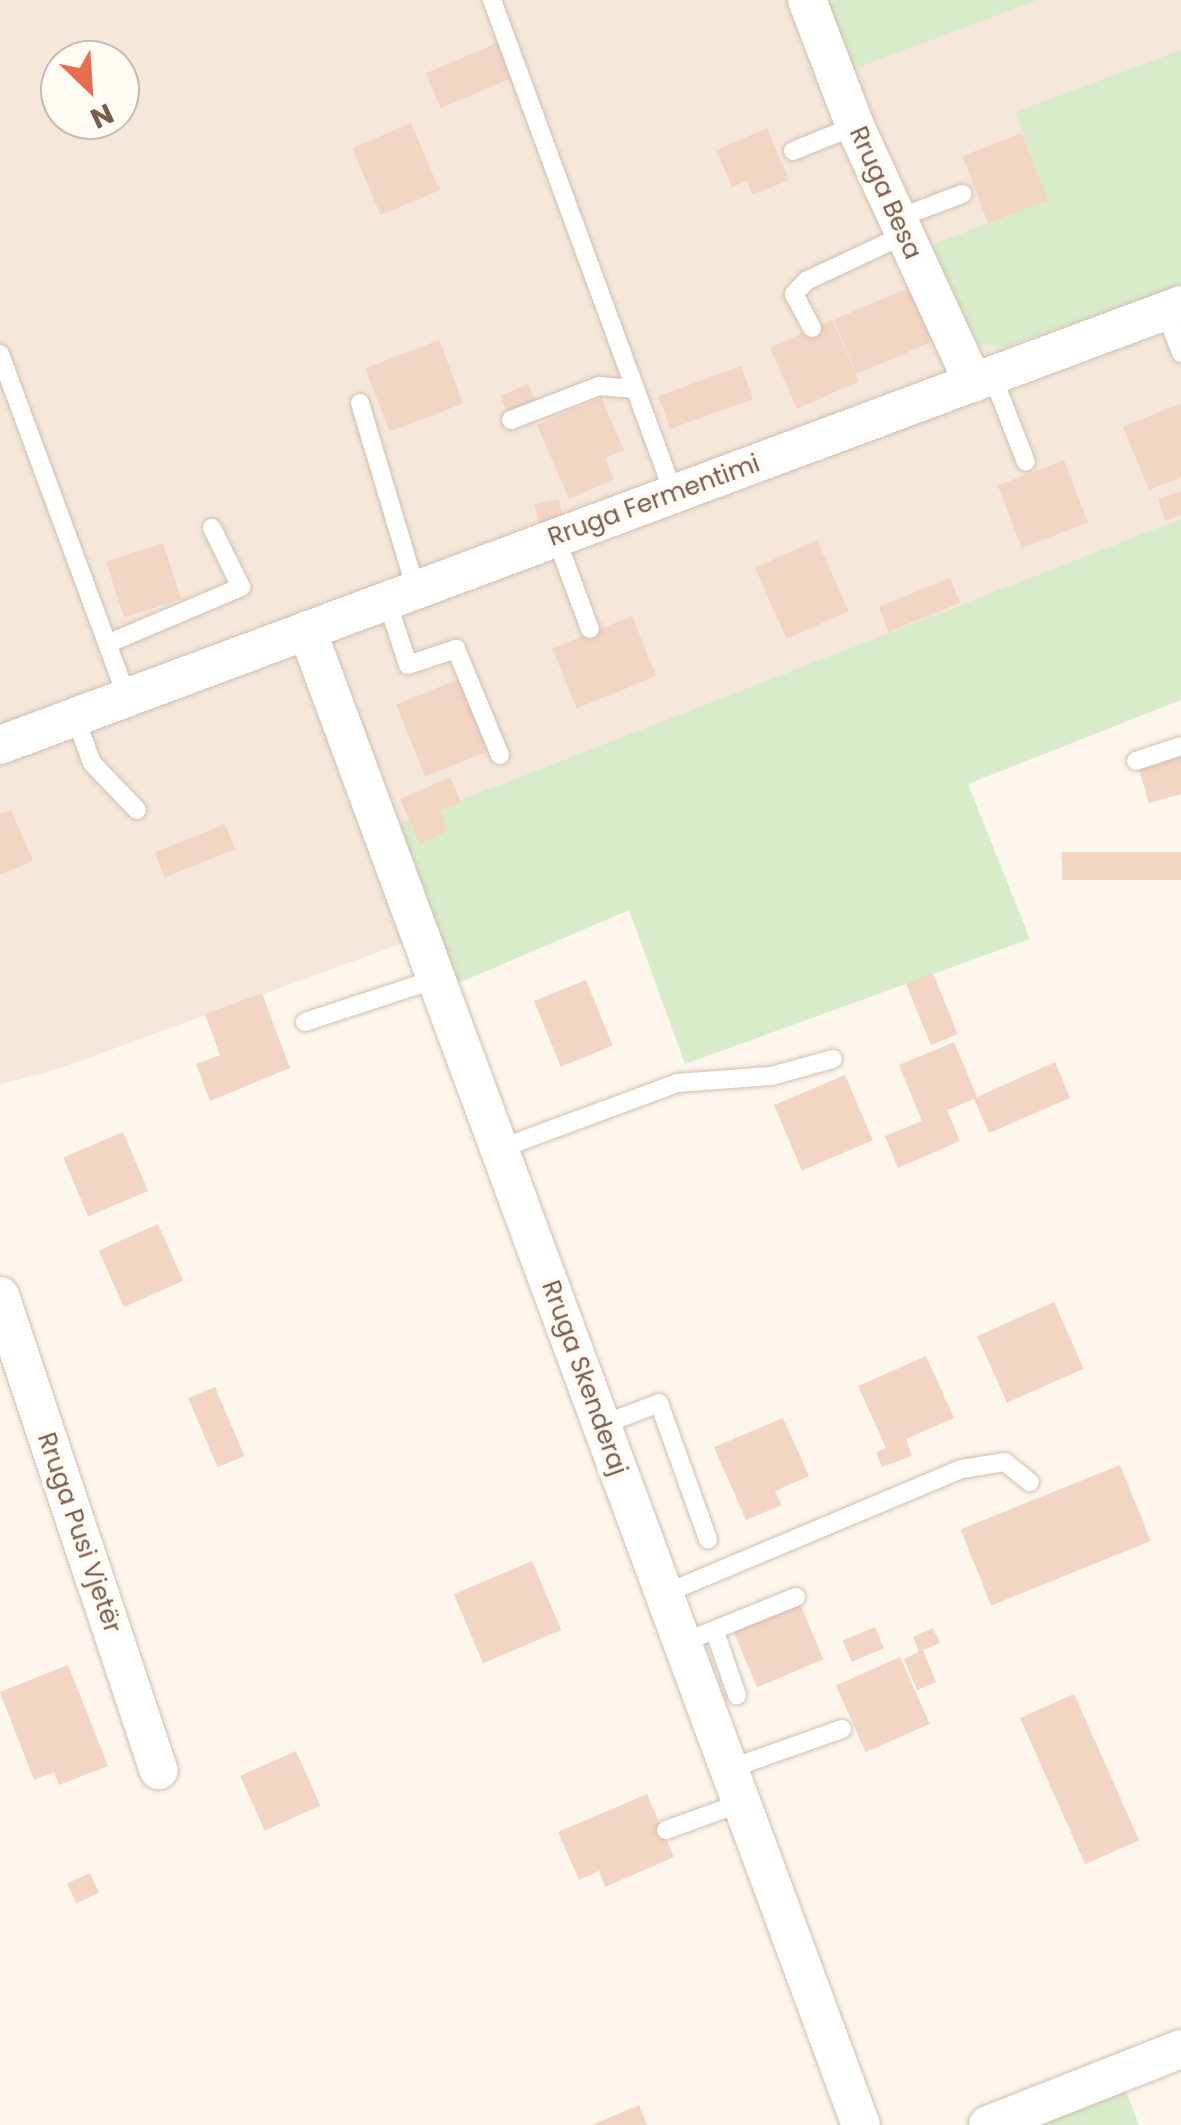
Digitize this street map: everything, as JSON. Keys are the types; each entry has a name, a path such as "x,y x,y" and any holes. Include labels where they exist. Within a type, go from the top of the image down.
{"street":[{"name":"Rruga Besa","path":"807,0 855,126 900,227 982,379"},
{"name":"Rruga Fermentimi","path":"0,745 1173,308"},
{"name":"Rruga Skenderaj","path":"307,630 664,1594 698,1638 735,1786 861,2125"},
{"name":"Rruga Pusi Vjetër","path":"0,1296 159,1770"},
{"path":"988,2125 1181,2049"}],"lane":[{"path":"492,0 674,494"},
{"path":"793,152 855,126"},
{"path":"812,328 794,294 806,281 962,194"},
{"path":"1173,308 1181,353"},
{"path":"0,354 127,698"},
{"path":"982,379 1026,462"},
{"path":"511,420 599,386 635,389"},
{"path":"360,403 401,596 408,665 456,648 500,755"},
{"path":"107,644 241,587 212,528"},
{"path":"556,538 590,630"},
{"path":"75,717 92,763 137,810"},
{"path":"1136,761 1181,746"},
{"path":"305,1022 436,979"},
{"path":"499,1149 677,1083 772,1076 833,1059"},
{"path":"602,1425 659,1403 708,1539"},
{"path":"664,1594 962,1468 1005,1462 1030,1482"},
{"path":"737,1695 698,1638 796,1597"},
{"path":"666,1830 735,1786 842,1729"}],"shaded area":[{"path":"0,0 1181,0 1181,659 58,1069 0,1084"}],"green space":[{"path":"820,0 1038,0 846,72"},
{"path":"1181,50 1181,286 1004,347 980,344 956,326 929,246 1047,200 1015,112"},
{"path":"1181,519 1181,700 968,784 1030,939 685,1064 629,910 456,984 397,825"},
{"path":"1124,2086 1139,2125 1018,2125"}],"building":[{"path":"504,40 519,75 441,108 426,73"},
{"path":"411,123 440,190 381,215 352,148"},
{"path":"767,128 789,180 752,195 747,181 732,187 716,150"},
{"path":"1022,133 1048,200 988,223 962,156"},
{"path":"908,288 931,342 856,374 833,320"},
{"path":"832,320 859,381 797,409 770,348"},
{"path":"439,340 463,403 390,432 365,368"},
{"path":"741,366 753,399 670,429 658,396"},
{"path":"528,384 538,408 511,420 500,396"},
{"path":"601,397 624,450 605,458 614,479 569,499 537,425"},
{"path":"1181,403 1181,477 1149,490 1123,427"},
{"path":"1064,460 1088,523 1022,548 998,485"},
{"path":"1181,491 1181,515 1165,521 1158,499"},
{"path":"559,499 564,522 540,528 535,504"},
{"path":"817,540 849,611 787,639 755,568"},
{"path":"163,543 181,599 124,618 106,562"},
{"path":"950,578 960,603 889,632 879,607"},
{"path":"632,616 656,676 577,708 552,648"},
{"path":"459,679 488,751 425,777 396,704"},
{"path":"1181,757 1181,794 1149,803 1139,769"},
{"path":"450,777 461,802 440,811 448,831 420,844 400,799"},
{"path":"11,810 33,861 0,875 0,814"},
{"path":"225,824 235,849 165,878 155,852"},
{"path":"1062,852 1181,852 1181,880 1062,880"},
{"path":"933,973 958,1034 931,1045 906,984"},
{"path":"586,980 613,1046 561,1067 534,1001"},
{"path":"262,993 290,1068 210,1101 196,1064 220,1055 205,1014"},
{"path":"954,1042 977,1097 1055,1062 1070,1098 989,1133 974,1099 947,1110 960,1141 898,1168 885,1136 922,1121 899,1065"},
{"path":"845,1075 873,1140 802,1170 774,1105"},
{"path":"123,1132 148,1191 88,1216 63,1157"},
{"path":"158,1224 183,1281 124,1307 99,1250"},
{"path":"1054,1302 1084,1369 1007,1403 977,1336"},
{"path":"926,1356 954,1418 906,1439 912,1456 882,1467 876,1452 886,1448 858,1386"},
{"path":"215,1387 244,1456 218,1467 188,1398"},
{"path":"783,1418 809,1476 775,1491 782,1505 746,1520 714,1447"},
{"path":"1120,1465 1151,1541 991,1605 961,1529"},
{"path":"532,1561 561,1630 483,1663 454,1594"},
{"path":"800,1604 823,1659 757,1687 734,1632"},
{"path":"875,1627 884,1648 852,1662 843,1641"},
{"path":"933,1628 940,1643 923,1650 936,1682 917,1690 904,1659 919,1652 913,1637"},
{"path":"900,1657 930,1724 866,1752 836,1685"},
{"path":"68,1665 108,1766 59,1785 54,1772 34,1780 0,1692"},
{"path":"1074,1694 1139,1840 1085,1864 1020,1718"},
{"path":"296,1751 320,1806 265,1831 240,1776"},
{"path":"647,1794 674,1857 605,1887 599,1871 579,1880 558,1832"},
{"path":"90,1873 99,1893 76,1903 67,1883"},
{"path":"639,2105 647,2125 592,2125"}]}
